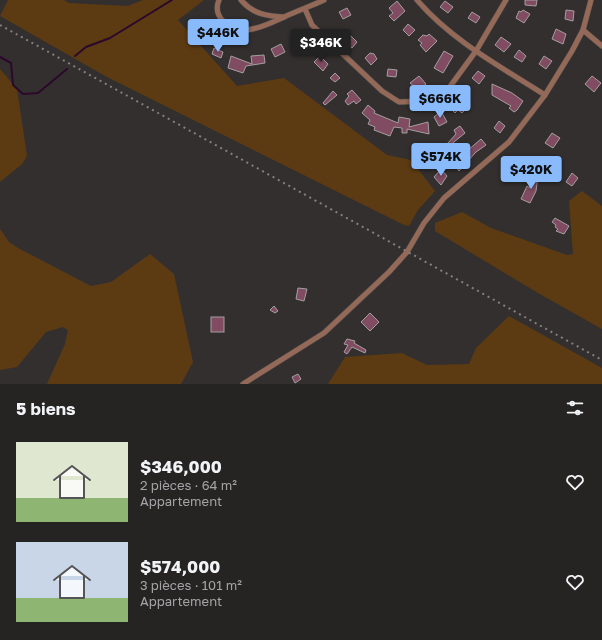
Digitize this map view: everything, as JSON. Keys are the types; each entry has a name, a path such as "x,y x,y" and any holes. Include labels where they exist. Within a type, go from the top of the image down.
{"street":[{"path":"219,0 217,10 219,16 233,27 243,30 264,28 324,0"},
{"path":"241,0 250,10 258,14 285,17"},
{"path":"417,0 430,15 476,51 545,94"},
{"path":"305,9 312,25 382,91 399,102 427,101 438,98 446,92 476,51 506,0"},
{"path":"243,384 324,333 389,272 410,248 424,224 444,198 509,142 545,94 572,51 583,30 591,0"},
{"path":"583,30 602,46"}],"shaded area":[{"path":"8,0 64,0 69,3 128,6 143,0 204,0 178,20 237,86 284,78 387,155 411,160 435,191 418,210 409,226 404,225 107,77 0,16"},
{"path":"0,69 17,89 27,156 22,164 0,182"},
{"path":"582,191 602,206 602,329 538,293 435,231 435,223 462,212 491,228 567,255 573,254 569,201"},
{"path":"0,229 9,242 18,248 91,286 111,282 150,254 174,274 193,362 181,384 47,384 65,344 68,330 63,327 46,332 17,367 0,370"},
{"path":"509,316 602,368 602,384 328,384 345,357 402,353 427,365 469,364 476,348"}],"building":[{"path":"525,0 537,0 536,6 525,5"},
{"path":"397,1 405,11 394,21 389,16 393,13 389,8"},
{"path":"445,1 453,7 448,13 440,7"},
{"path":"347,8 351,15 343,19 339,12"},
{"path":"523,10 530,14 524,23 516,18 519,11 521,12"},
{"path":"566,10 574,11 573,21 565,19"},
{"path":"472,12 480,17 476,23 468,18"},
{"path":"408,24 415,30 409,36 403,30"},
{"path":"204,27 212,34 203,40 197,32"},
{"path":"556,29 566,34 563,44 552,39"},
{"path":"345,30 357,42 352,48 339,37"},
{"path":"429,34 437,41 426,52 420,45 422,43 418,40 423,35 427,36"},
{"path":"501,37 511,44 504,52 495,45"},
{"path":"281,44 285,52 275,57 271,49"},
{"path":"214,48 223,52 221,58 212,54"},
{"path":"519,50 526,56 522,62 514,57"},
{"path":"444,51 453,56 443,73 434,68"},
{"path":"370,53 374,54 377,59 371,65 365,58"},
{"path":"264,55 265,63 246,66 243,73 228,68 231,56 252,64 251,56"},
{"path":"320,56 328,64 323,71 314,62"},
{"path":"544,56 552,61 546,69 539,64"},
{"path":"388,69 397,70 396,77 387,76"},
{"path":"478,71 485,76 479,84 472,78"},
{"path":"335,73 340,78 335,82 330,78"},
{"path":"419,76 426,84 416,91 415,87 410,83"},
{"path":"592,76 601,83 594,92 585,84"},
{"path":"492,84 512,93 523,101 517,110 514,112 509,108 511,106 492,95"},
{"path":"352,90 361,100 356,104 354,101 348,105 345,101 349,96 347,94"},
{"path":"333,91 337,95 325,105 323,103"},
{"path":"463,98 470,105 462,113 458,110 455,113 447,105 452,99 457,104"},
{"path":"368,105 375,111 374,113 398,123 399,117 410,119 409,127 428,122 429,134 407,129 407,133 402,133 402,128 394,127 390,136 374,130 375,127 368,124 370,120 362,113"},
{"path":"441,111 447,122 439,126 434,117"},
{"path":"499,121 505,126 500,133 494,128"},
{"path":"460,126 465,133 449,146 447,144 456,134 454,130"},
{"path":"552,133 560,138 553,148 545,143"},
{"path":"481,139 486,145 476,152 459,171 453,163"},
{"path":"441,169 447,176 441,185 434,177"},
{"path":"572,173 578,178 572,186 566,182"},
{"path":"531,176 538,176 536,191 530,203 521,199 527,186 530,188"},
{"path":"555,218 569,226 564,234 556,231 558,229 552,222"},
{"path":"298,288 307,289 304,301 296,299"},
{"path":"274,306 278,311 275,313 270,310"},
{"path":"370,313 379,322 370,331 361,322"},
{"path":"211,317 224,317 224,332 211,332"},
{"path":"347,339 355,341 354,343 366,350 365,353 352,347 347,354 344,352 348,345 344,344"},
{"path":"298,374 301,379 295,383 292,377"}],"waterway":[{"path":"75,56 86,47 110,38 172,0"},
{"path":"0,57 11,63 13,85 23,94 38,93 67,69"}],"railway":[{"path":"0,25 602,360"}]}
